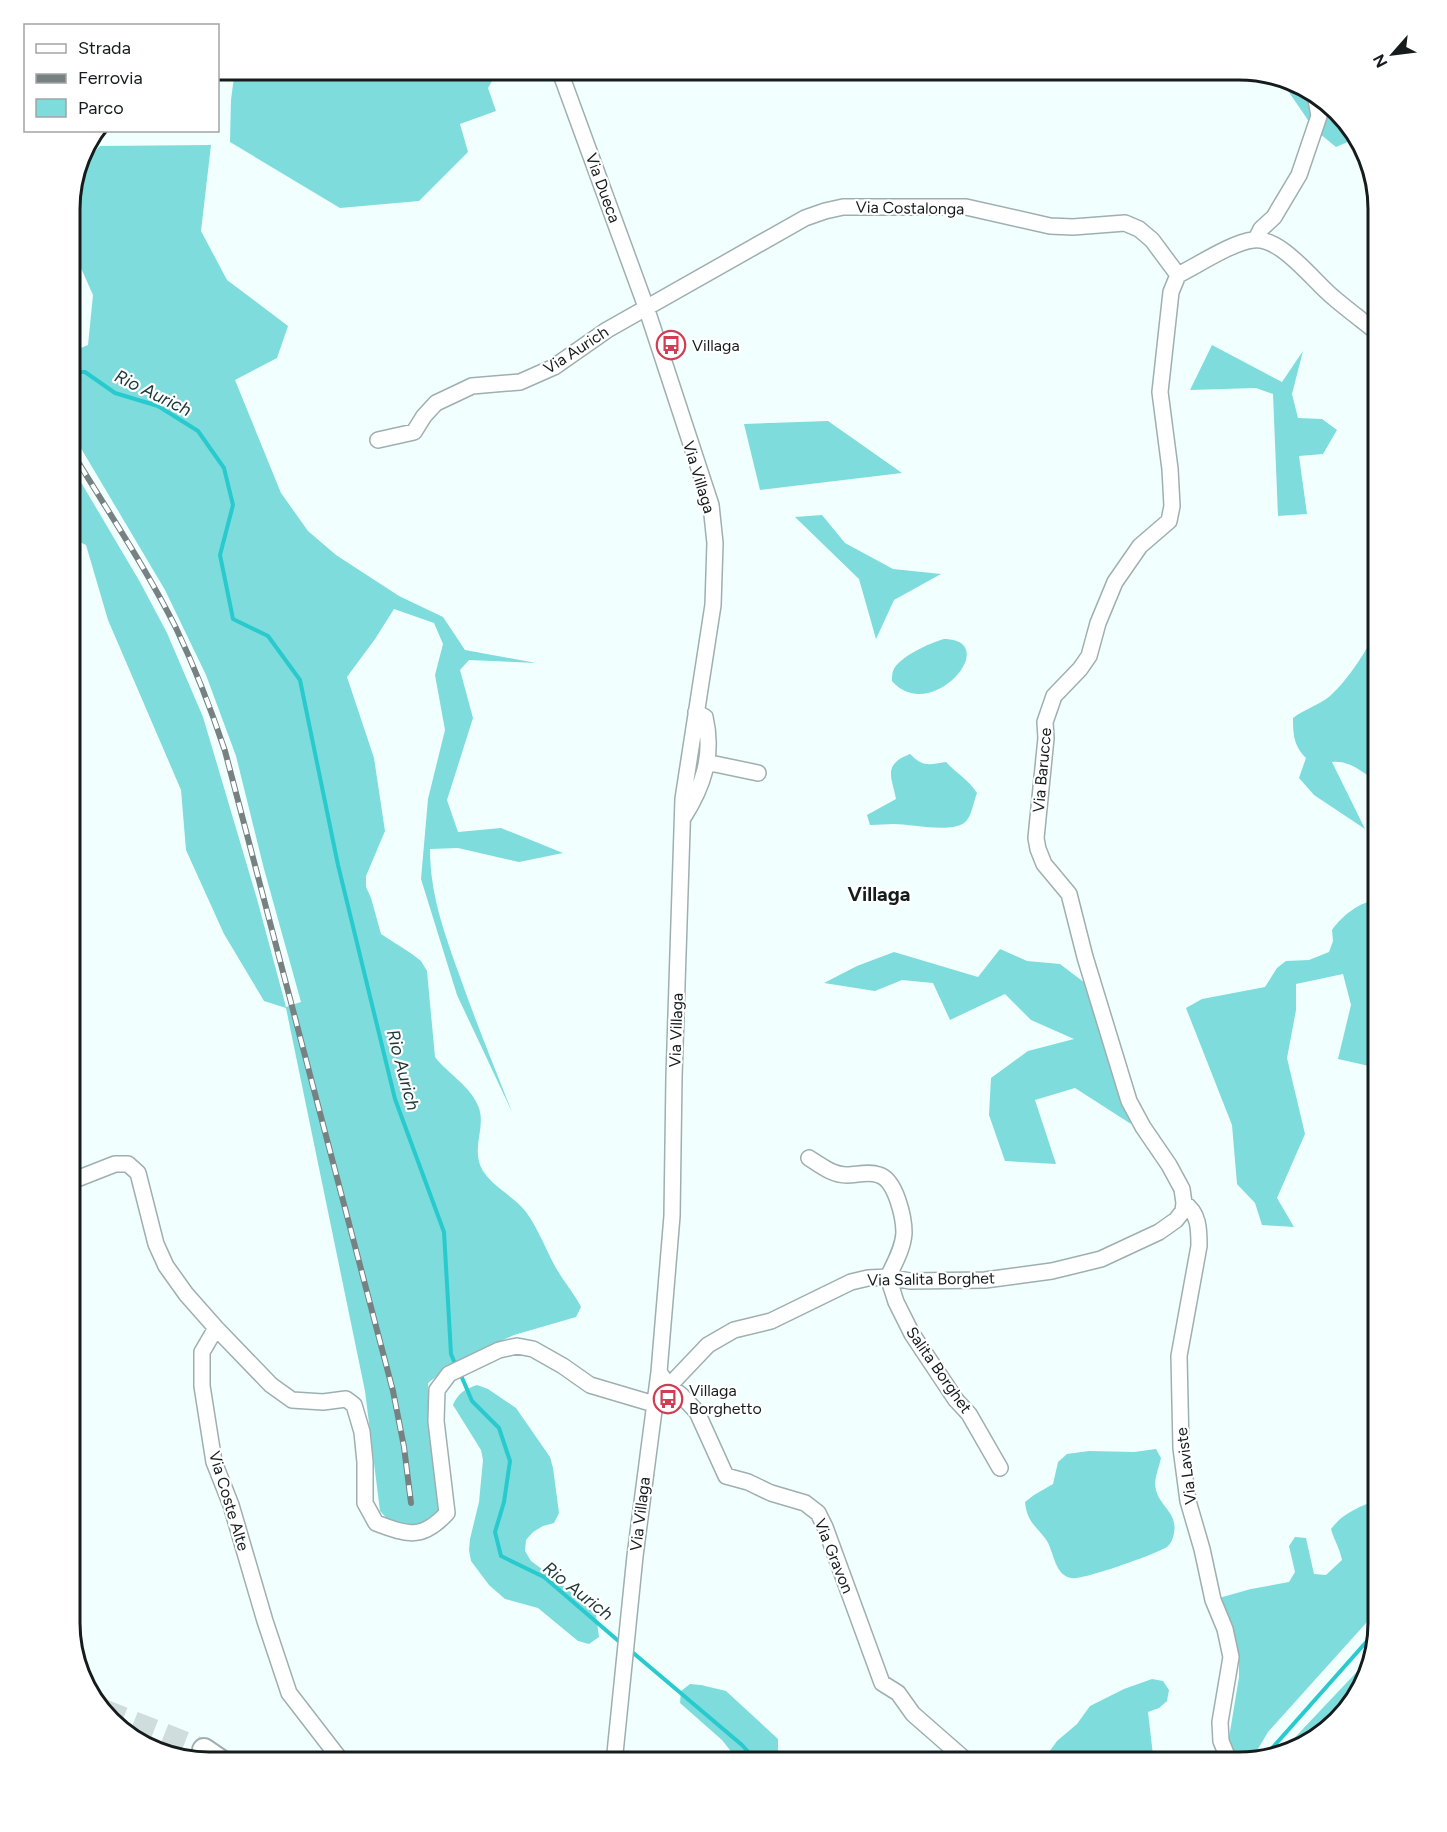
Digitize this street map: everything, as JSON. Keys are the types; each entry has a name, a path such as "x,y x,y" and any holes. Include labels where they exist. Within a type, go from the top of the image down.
{"highway":[{"path":"204,1750 208,1753"}],"street":[{"name":"Via Dueca","path":"564,80 646,307"},
{"path":"1256,239 1261,229 1274,217 1299,175 1319,116 1317,106"},
{"name":"Via Costalonga","path":"646,307 805,219 843,207 966,207 1050,226 1073,227 1125,223 1139,229 1152,240 1178,275"},
{"path":"1178,275 1243,242 1256,239 1267,241 1281,249 1333,297 1368,325"},
{"name":"Via Barucce","path":"1178,275 1171,292 1160,392 1170,469 1172,506 1169,521 1140,546 1126,563 1115,582 1098,623 1089,656 1054,696 1045,722 1046,738 1036,838 1044,864 1069,894 1085,957 1130,1101 1143,1127 1169,1164 1182,1189 1184,1203"},
{"name":"Via Aurich","path":"378,440 414,432 436,403 472,386 520,382 554,367 607,330 646,307"},
{"name":"Via Villaga","path":"615,1753 626,1665 635,1556 659,1372 672,1216 683,799 713,605 715,543 711,504 646,307"},
{"path":"683,818 698,796 707,764 709,733 705,717 696,712"},
{"path":"707,764 758,773"},
{"path":"809,1158 829,1171 844,1175 881,1175 892,1185 900,1207 904,1233 900,1251 888,1277"},
{"path":"80,1178 115,1164 128,1164 138,1173 156,1244 166,1266 186,1294 216,1328 271,1385 292,1400 323,1402 346,1399 354,1405 362,1432 365,1503 376,1524 395,1530 423,1533 434,1527 447,1513 436,1411 437,1390 449,1374 499,1350 517,1346 533,1349 590,1384 654,1404"},
{"name":"Via Salita Borghet","path":"669,1386 708,1345 734,1330 771,1321 851,1282 888,1277 910,1281 985,1280 1052,1271 1101,1259 1159,1232 1176,1220 1183,1211 1184,1203"},
{"name":"Via Laviste","path":"1184,1203 1192,1208 1199,1229 1199,1246 1179,1356 1181,1448 1188,1501 1202,1549 1213,1600 1225,1629 1231,1657 1220,1722 1221,1742 1226,1753"},
{"name":"Salita Borghet","path":"888,1277 896,1302 912,1334 956,1400 969,1414 1000,1468"},
{"name":"Via Coste Alte","path":"216,1328 202,1352 202,1386 214,1462 231,1505 264,1621 289,1693 335,1753"},
{"path":"659,1372 669,1386"},
{"name":"Via Gravon","path":"669,1386 697,1412 726,1476 805,1503 818,1513 882,1683 898,1693 913,1714 958,1753"}],"green space":[{"path":"234,80 493,80 488,88 496,111 460,124 468,152 419,201 340,208 230,142"},
{"path":"1286,88 1324,111 1336,123 1349,142 1336,147 1314,129"},
{"path":"211,145 201,231 227,280 288,326 277,358 235,380 281,493 308,531 336,555 399,596 443,617 465,650 536,663 469,660 460,670 473,718 447,800 458,832 501,828 563,853 519,862 458,848 430,849 432,882 443,928 512,1112 457,995 421,879 428,799 445,730 435,675 443,644 434,623 394,609 347,677 374,758 385,831 366,876 366,887 381,934 421,961 427,971 435,1057 471,1093 479,1108 481,1124 478,1147 479,1163 488,1177 526,1212 556,1268 581,1307 576,1317 514,1335 455,1362 428,1383 439,1511 417,1526 391,1523 380,1511 365,1391 286,1008 264,1001 224,934 186,850 181,790 108,620 86,545 80,542 80,481 140,582 167,633 203,717 257,899 286,1007 301,1002 236,756 206,675 165,590 80,447 80,348 88,345 93,295 80,266 80,200 89,159 100,146"},
{"path":"1212,345 1282,382 1303,351 1292,394 1298,418 1322,419 1337,430 1323,454 1299,456 1307,514 1278,516 1273,394 1256,388 1190,390"},
{"path":"828,421 902,473 760,490 744,424"},
{"path":"822,515 845,543 893,569 941,574 894,600 876,639 859,579 795,517"},
{"path":"944,639 961,643 967,652 964,665 955,677 941,688 925,694 908,692 892,681 893,671 901,661 923,647"},
{"path":"1368,645 1368,776 1351,765 1332,762 1365,829 1314,795 1299,778 1306,758 1299,749 1293,730 1293,718 1330,696"},
{"path":"910,754 926,764 946,762 974,788 977,793 971,814 964,823 940,828 894,824 870,825 867,815 896,799 891,778 892,767 901,758"},
{"path":"1368,902 1368,1066 1338,1059 1351,1005 1343,974 1296,984 1296,1010 1287,1058 1305,1134 1277,1198 1294,1227 1262,1225 1255,1203 1237,1184 1232,1125 1186,1008 1202,999 1265,987 1277,968 1286,961 1309,960 1329,952 1333,941 1332,930 1352,910"},
{"path":"1000,949 1027,961 1060,964 1085,983 1131,1124 1075,1088 1035,1100 1056,1164 1005,1161 989,1115 991,1078 1028,1051 1074,1039 1031,1020 1005,994 950,1020 933,983 902,980 875,991 824,983 857,966 894,952 978,977"},
{"path":"477,1385 488,1389 516,1408 550,1457 559,1513 554,1523 533,1532 526,1540 525,1551 531,1561 558,1581 596,1615 599,1637 589,1644 578,1641 538,1608 505,1599 489,1585 471,1561 470,1539 479,1502 483,1460 481,1450 453,1405 462,1392"},
{"path":"1156,1449 1161,1458 1155,1486 1174,1524 1171,1543 1167,1547 1134,1561 1078,1578 1071,1578 1061,1573 1047,1541 1030,1520 1025,1502 1053,1484 1058,1462 1067,1454"},
{"path":"1368,1504 1368,1621 1268,1732 1257,1751 1231,1753 1229,1738 1239,1677 1239,1661 1231,1624 1219,1598 1289,1582 1295,1572 1289,1546 1295,1537 1306,1538 1314,1574 1326,1575 1342,1560 1331,1529 1352,1511"},
{"path":"1359,1669 1336,1709 1324,1721 1292,1741"},
{"path":"1152,1679 1163,1681 1169,1690 1167,1701 1159,1708 1148,1712 1153,1753 1048,1753 1057,1741 1077,1724 1090,1706 1124,1689"},
{"path":"690,1684 726,1691 778,1739 780,1753 732,1753 722,1740 680,1703 681,1691"}],"waterway":[{"name":"Rio Aurich","path":"80,372 85,372 115,393 158,406 198,431 224,468 233,505 220,555 233,619 268,636 300,680 338,865 395,1099 444,1232 451,1354 456,1366"},
{"name":"Rio Aurich","path":"460,1373 472,1401 499,1428 510,1461 504,1502 495,1532 501,1556 544,1577 622,1644"},
{"path":"1272,1748 1366,1643"},
{"name":"Rio Aurich","path":"631,1651 749,1753"}],"tunnel":[{"path":"118,1716 204,1750"}],"railway":[{"path":"80,465 138,559 176,628 190,658 225,751 393,1391 404,1447 411,1503"}],"place":[{"name":"Villaga","path":"671,345"},
{"name":"Villaga Borghetto","path":"668,1399"}],"district":[{"name":"Villaga","path":"879,894"}]}
